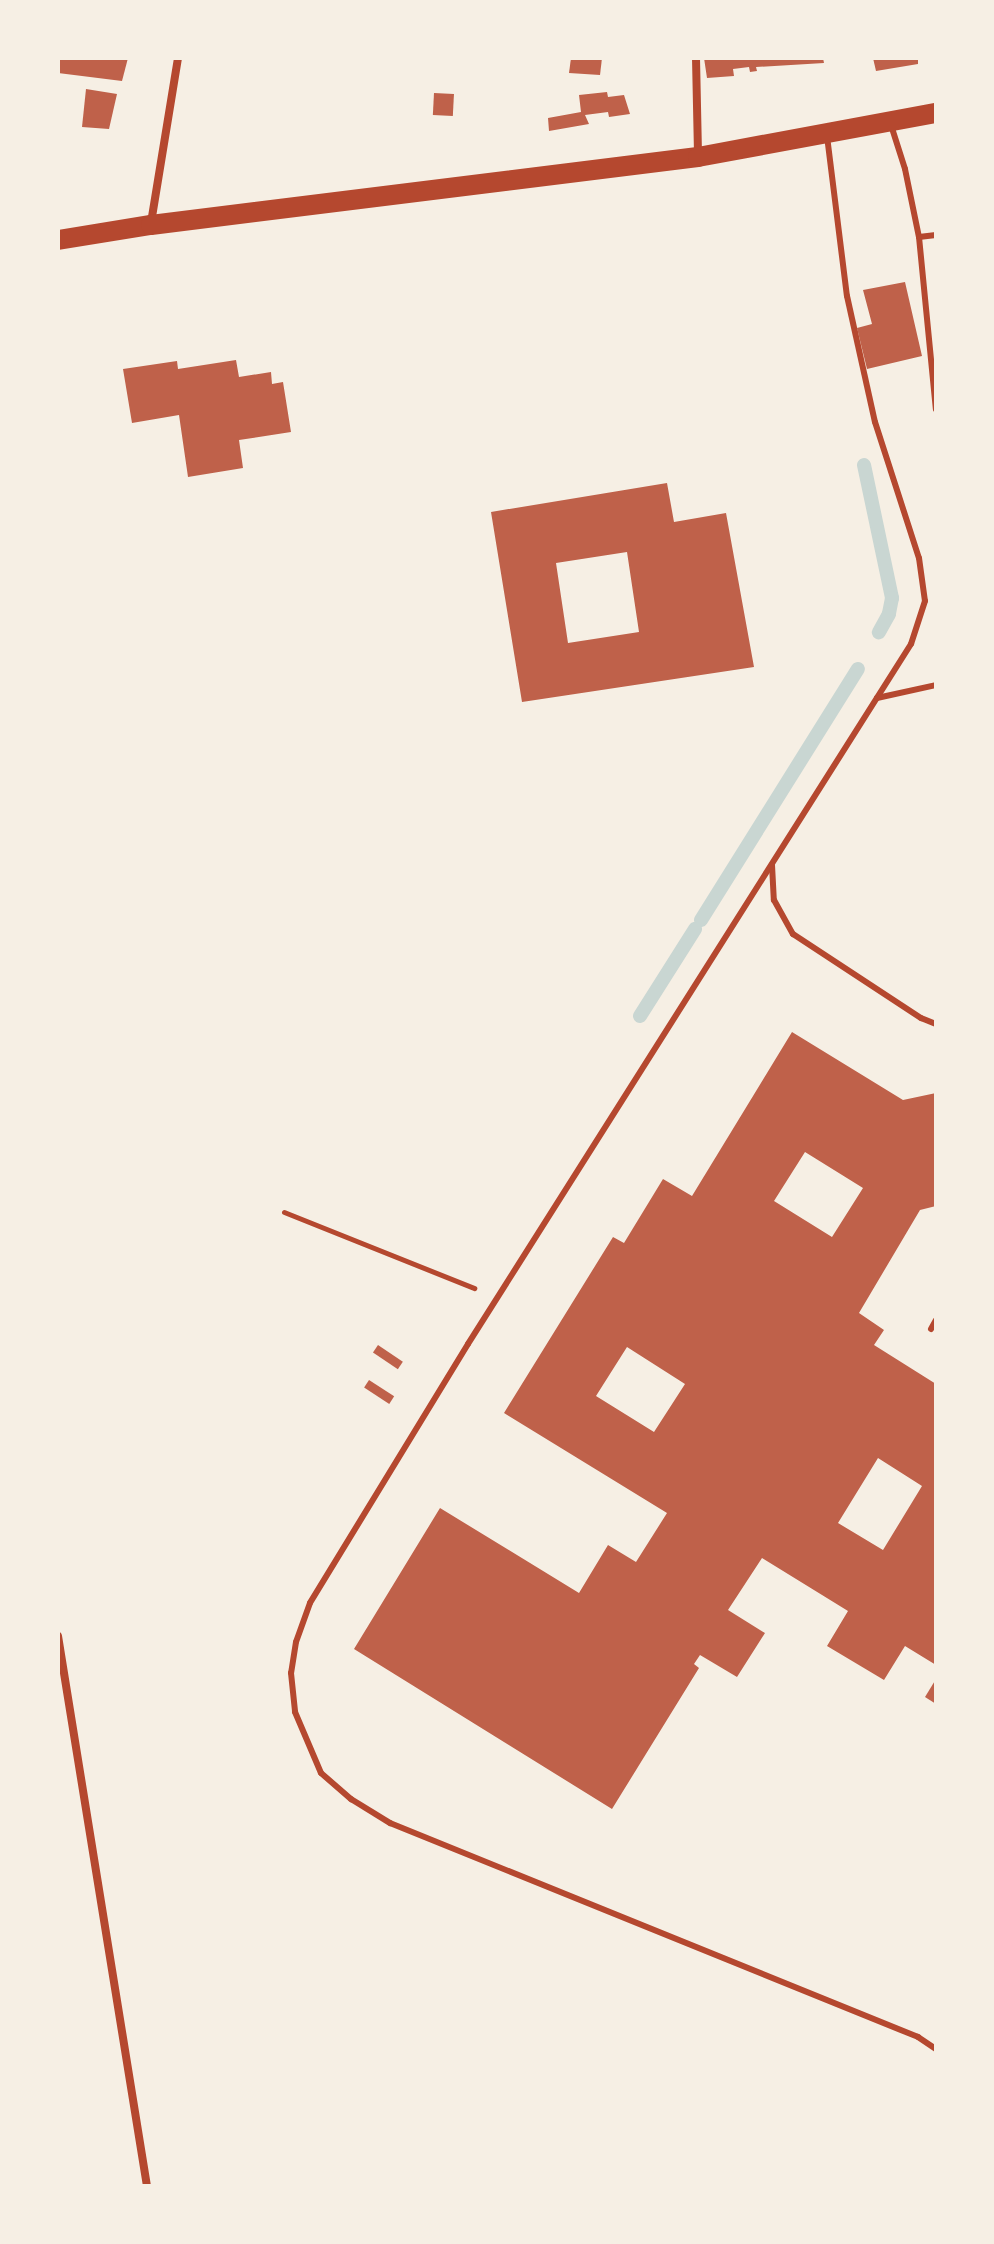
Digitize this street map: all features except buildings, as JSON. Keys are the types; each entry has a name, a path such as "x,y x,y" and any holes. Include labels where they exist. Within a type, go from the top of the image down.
{"main road":[{"path":"58,240 151,225 698,157 936,113"}],"street":[{"path":"151,225 178,58"},
{"path":"696,58 698,157"},
{"path":"58,1636 147,2186"}],"lane":[{"path":"890,122 905,169 919,237 936,409"},
{"path":"827,132 847,296 875,422 919,558 925,601 911,644 498,1298 310,1603 296,1642 291,1673 295,1712 321,1773 351,1799 390,1823 918,2037 936,2048"},
{"path":"919,237 936,235"},
{"path":"877,698 936,685"},
{"path":"772,865 774,900 793,934 921,1018 936,1024"},
{"path":"931,1329 936,1320"}],"path":[{"path":"284,1212 498,1298"}],"waterway":[{"path":"864,465 892,598 889,614 879,632"},
{"path":"701,920 858,669"},
{"path":"640,1016 695,929"}]}
